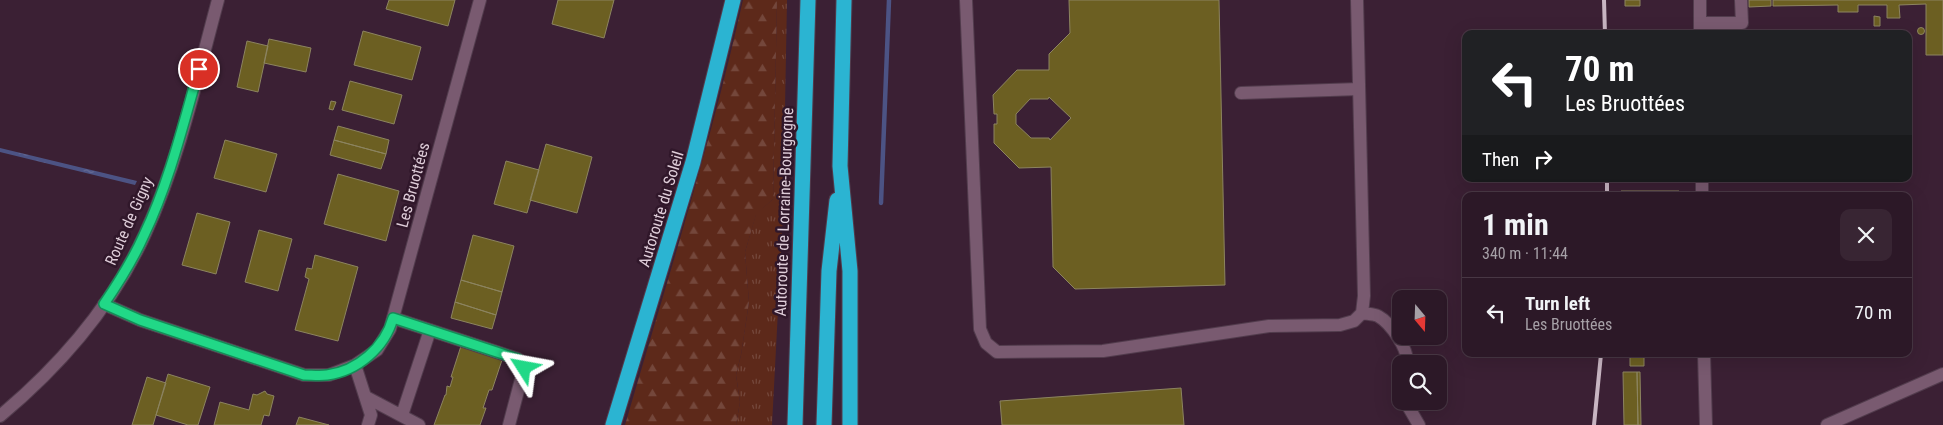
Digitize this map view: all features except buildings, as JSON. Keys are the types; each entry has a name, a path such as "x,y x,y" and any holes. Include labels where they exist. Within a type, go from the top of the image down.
{"highway":[{"name":"Autoroute du Soleil","path":"614,425 693,162 734,0"},
{"name":"Autoroute de Lorraine-Bourgogne","path":"795,425 808,0"},
{"path":"824,425 829,271 840,166 844,0"},
{"path":"840,166 850,271 850,425"}],"street":[{"name":"Route de Gigny","path":"0,416 52,369 75,344 104,304 135,253 158,202 178,145 218,0"},
{"name":"Les Bruottées","path":"104,304 140,320 304,375 329,375 355,365 376,350 390,329 480,0"},
{"path":"966,0 980,329 986,343 997,352 1103,351 1269,326 1340,325 1354,321 1362,313 1364,296 1357,0"},
{"path":"1700,0 1700,29 1742,23 1741,0"},
{"path":"1241,94 1359,89"},
{"path":"1362,313 1379,317 1394,332 1404,346 1407,355"},
{"path":"393,318 518,359 524,368 508,425"},
{"path":"402,415 430,330"},
{"path":"1704,357 1706,425"},
{"path":"355,365 371,415 368,425"},
{"path":"1826,425 1943,374"},
{"path":"366,397 419,425"},
{"path":"1410,410 1419,425"}],"green space":[{"path":"743,0 777,0 773,199 756,215 745,252 749,302 736,375 740,402 736,425 625,425 717,107"},
{"path":"777,0 787,0 783,214 772,425 736,425 740,402 736,375 749,302 745,252 756,214 773,199"}],"water":[{"path":"0,148 137,181 135,185 0,152"}],"waterway":[{"path":"881,203 889,0"}],"railway":[{"path":"1604,0 1605,30"},
{"path":"1607,182 1607,192"},
{"path":"1594,425 1601,357"}],"route":[{"path":"199,69 178,145 145,235 104,304 140,320 304,375 329,375 355,365 376,350 390,329 393,318 518,359 524,368"}]}
